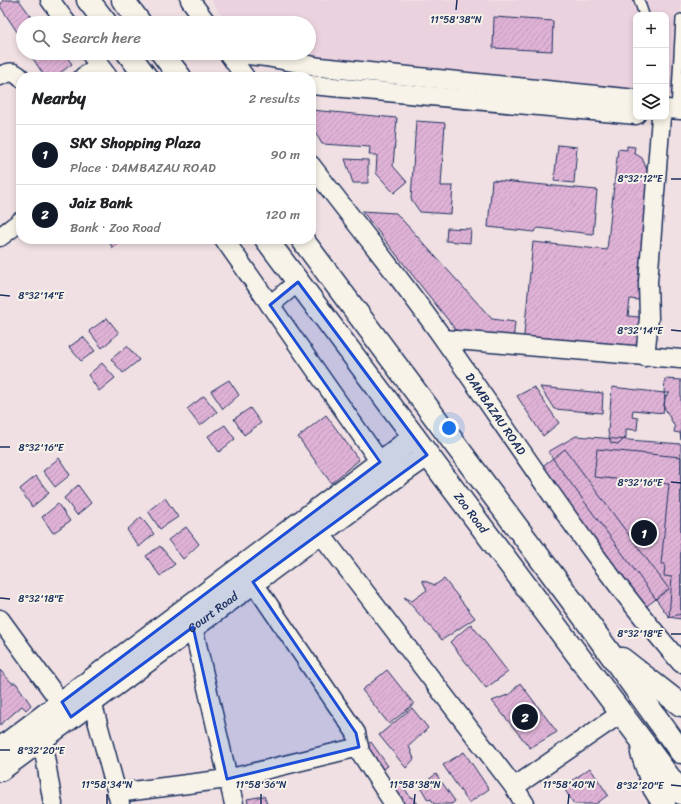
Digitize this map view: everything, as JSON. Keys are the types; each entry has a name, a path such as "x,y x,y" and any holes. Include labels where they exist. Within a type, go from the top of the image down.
{"main road":[{"path":"88,0 101,16"},
{"path":"123,0 135,16"},
{"path":"133,60 142,72"},
{"path":"167,60 176,72"},
{"name":"Zoo Road","path":"270,244 634,731 674,795"},
{"path":"306,244 681,752"},
{"name":"Court Road","path":"0,749 66,710 380,462 414,437"},
{"name":"Court Road","path":"0,770 42,739 66,710 92,702 427,455"},
{"path":"603,645 681,705"}],"street":[{"path":"50,0 62,16"},
{"path":"190,0 202,16"},
{"path":"233,60 241,72"},
{"path":"282,60 320,67 633,99"},
{"path":"90,72 99,65"},
{"path":"0,76 9,72 16,73"},
{"path":"316,85 633,115"},
{"path":"645,357 649,318 648,282 671,111"},
{"name":"DAMBAZAU ROAD","path":"316,172 444,339 592,548 653,631 681,663"},
{"path":"0,237 16,225"},
{"path":"227,244 380,462"},
{"path":"270,305 298,282"},
{"path":"444,339 681,359"},
{"path":"320,533 514,787 525,804"},
{"path":"253,582 356,733 359,747 394,804"},
{"path":"0,619 66,710"},
{"path":"193,627 234,804"},
{"path":"92,702 119,799 227,779 359,747"},
{"path":"514,787 620,714"},
{"path":"42,739 53,804"}],"lane":[{"path":"639,0 643,12"},
{"path":"671,111 681,19"}],"highlighted area":[{"path":"298,282 427,455 253,582 356,733 359,747 227,779 193,627 71,717 62,702 380,462 270,305"}],"shaded area":[{"path":"211,0 681,0 681,95 669,93 669,12 633,12 633,91 316,58 316,16 222,16"}],"building":[{"path":"3,0 19,0 31,16 16,16 16,30 0,6"},
{"path":"494,17 553,21 552,51 493,48"},
{"path":"34,60 69,60 72,64 62,72 42,72"},
{"path":"316,110 397,118 393,166 407,182 394,193 376,173 377,155 369,155 370,147 322,144 316,134"},
{"path":"416,121 445,123 441,186 453,186 451,214 420,212 411,199"},
{"path":"558,145 577,147 574,183 554,181"},
{"path":"627,146 635,147 634,153 642,158 649,175 638,281 648,282 646,301 630,299 628,316 649,318 645,357 523,345 533,242 607,250 618,149 627,150"},
{"path":"345,159 368,160 368,183 353,183"},
{"path":"492,180 597,190 593,234 538,228 534,232 488,227"},
{"path":"362,211 396,213 492,319 515,322 513,341 459,334"},
{"path":"447,228 471,229 470,243 446,241"},
{"path":"110,244 120,244 113,248"},
{"path":"107,318 119,333 102,348 89,331"},
{"path":"83,337 95,351 81,361 69,347"},
{"path":"127,346 139,360 123,373 111,359"},
{"path":"102,363 115,378 99,391 88,375"},
{"path":"665,379 681,380 681,440 680,433 674,432 675,427 664,407 665,397 670,393 664,393"},
{"path":"229,380 239,395 223,409 211,391"},
{"path":"534,387 559,423 543,436 517,396"},
{"path":"540,387 603,393 602,413 554,409"},
{"path":"612,387 664,393 665,397 663,413 633,410 632,417 638,418 637,430 626,429 626,437 619,444 611,443 608,432"},
{"path":"204,396 217,412 200,426 187,409"},
{"path":"250,408 261,423 244,435 234,419"},
{"path":"326,415 359,460 331,483 298,437"},
{"path":"225,425 235,439 219,452 208,436"},
{"path":"576,436 681,444 681,614 669,617 548,452"},
{"path":"565,449 669,589 644,608 540,468"},
{"path":"597,449 681,457 681,619 669,617 672,577 664,576 665,564 661,564 669,484 594,477"},
{"path":"59,458 70,475 55,487 43,471"},
{"path":"36,476 49,493 32,507 20,489"},
{"path":"78,485 91,503 77,515 64,498"},
{"path":"165,498 178,517 160,529 148,511"},
{"path":"58,504 70,521 53,533 42,517"},
{"path":"141,517 154,534 139,547 127,530"},
{"path":"186,527 199,544 183,559 168,540"},
{"path":"160,546 175,564 160,576 146,556"},
{"path":"444,579 475,618 442,640 404,597 412,601 427,590 422,580 435,585"},
{"path":"471,624 508,672 486,688 450,642"},
{"path":"0,670 12,683 16,683 31,705 26,710 22,706 0,725"},
{"path":"387,670 414,704 389,724 362,690"},
{"path":"520,683 557,732 530,748 492,701 510,694"},
{"path":"412,708 428,728 409,746 414,759 406,768 379,735"},
{"path":"371,742 388,766 377,773 361,749"},
{"path":"464,752 489,789 469,803 443,765"},
{"path":"590,768 608,795 596,804 574,804 563,787"},
{"path":"436,774 455,801 452,804 434,804 431,799 428,800 420,786"},
{"path":"390,781 394,788 401,783 411,798 413,797 418,804 396,804"},
{"path":"264,796 267,804 248,804 247,799"}],"place":[{"name":"SKY Shopping Plaza","path":"644,533"},
{"name":"Jaiz Bank","path":"525,717"}]}
